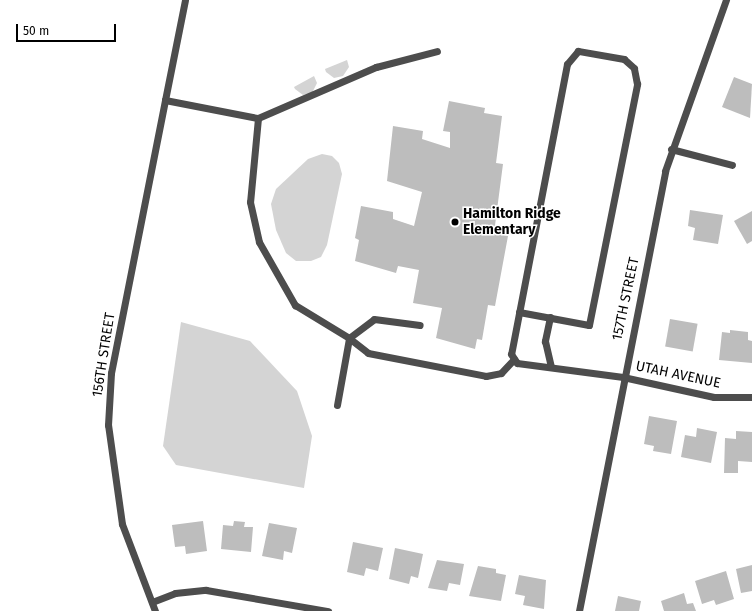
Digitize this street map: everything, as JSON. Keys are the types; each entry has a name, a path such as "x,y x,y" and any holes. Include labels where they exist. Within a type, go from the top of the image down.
{"street":[{"name":"156TH STREET","path":"155,611 122,524 108,425 111,373 185,0"},
{"name":"157TH STREET","path":"580,611 623,377 671,149 726,0"},
{"path":"165,100 258,118 376,67 437,51"},
{"path":"258,118 250,202 259,242 295,305 349,338 368,353 486,376 501,373 514,359 511,354 519,312 567,64 578,51 624,59 634,68 637,84 589,325 519,312"},
{"path":"671,149 732,165"},
{"path":"550,317 545,341 550,366"},
{"path":"338,405 349,338 374,319 420,325"},
{"name":"UTAH AVENUE","path":"514,359 518,363 550,366 623,377 714,398 752,397"},
{"path":"152,602 175,593 206,590 328,611"}],"shaded area":[{"path":"347,60 349,67 343,76 334,78 326,72 325,69"},
{"path":"314,76 317,83 312,93 303,95 295,89 294,87"},
{"path":"322,154 332,156 339,163 342,174 327,245 321,257 311,261 296,261 286,253 276,230 271,204 276,189 308,159"},
{"path":"181,322 250,341 297,391 312,436 304,488 176,465 163,446"}],"building":[{"path":"734,77 752,84 750,118 722,107"},
{"name":"Hamilton Ridge Elementary","path":"449,101 485,108 484,113 502,116 496,163 503,164 494,233 508,236 495,306 488,305 482,340 477,339 475,349 436,338 442,308 413,303 419,270 398,266 396,273 355,261 359,240 355,238 361,206 393,212 393,219 414,226 422,192 387,181 393,126 423,131 422,139 450,148 450,132 443,131"},
{"path":"690,210 723,215 718,244 693,240 695,228 688,226"},
{"path":"752,211 752,241 747,244 734,221"},
{"path":"670,319 698,324 693,351 665,347"},
{"path":"730,330 748,332 748,340 752,341 752,363 719,360 722,332 730,333"},
{"path":"649,416 677,421 671,454 653,451 654,446 644,444"},
{"path":"697,428 717,432 711,463 681,457 685,435 696,437"},
{"path":"736,431 752,432 752,462 738,461 738,473 724,473 725,438 736,439"},
{"path":"203,521 207,551 186,554 185,546 175,547 172,525"},
{"path":"234,521 245,522 244,527 253,527 251,552 221,549 223,525 233,526"},
{"path":"269,523 297,528 292,553 284,551 283,560 262,556"},
{"path":"353,542 383,548 378,571 366,568 364,576 347,572"},
{"path":"395,548 423,554 418,578 411,576 409,584 389,579"},
{"path":"437,560 464,564 460,585 449,583 447,591 428,588"},
{"path":"752,565 752,591 741,593 736,569"},
{"path":"478,566 496,569 496,573 506,575 501,601 469,596"},
{"path":"726,571 734,599 716,605 714,600 702,604 695,581"},
{"path":"519,575 546,580 544,609 523,605 525,596 515,594"},
{"path":"684,593 687,604 693,603 696,611 664,611 661,601"},
{"path":"618,596 641,601 639,611 615,611"}],"place":[{"name":"Hamilton Ridge Elementary","path":"455,222"}]}
